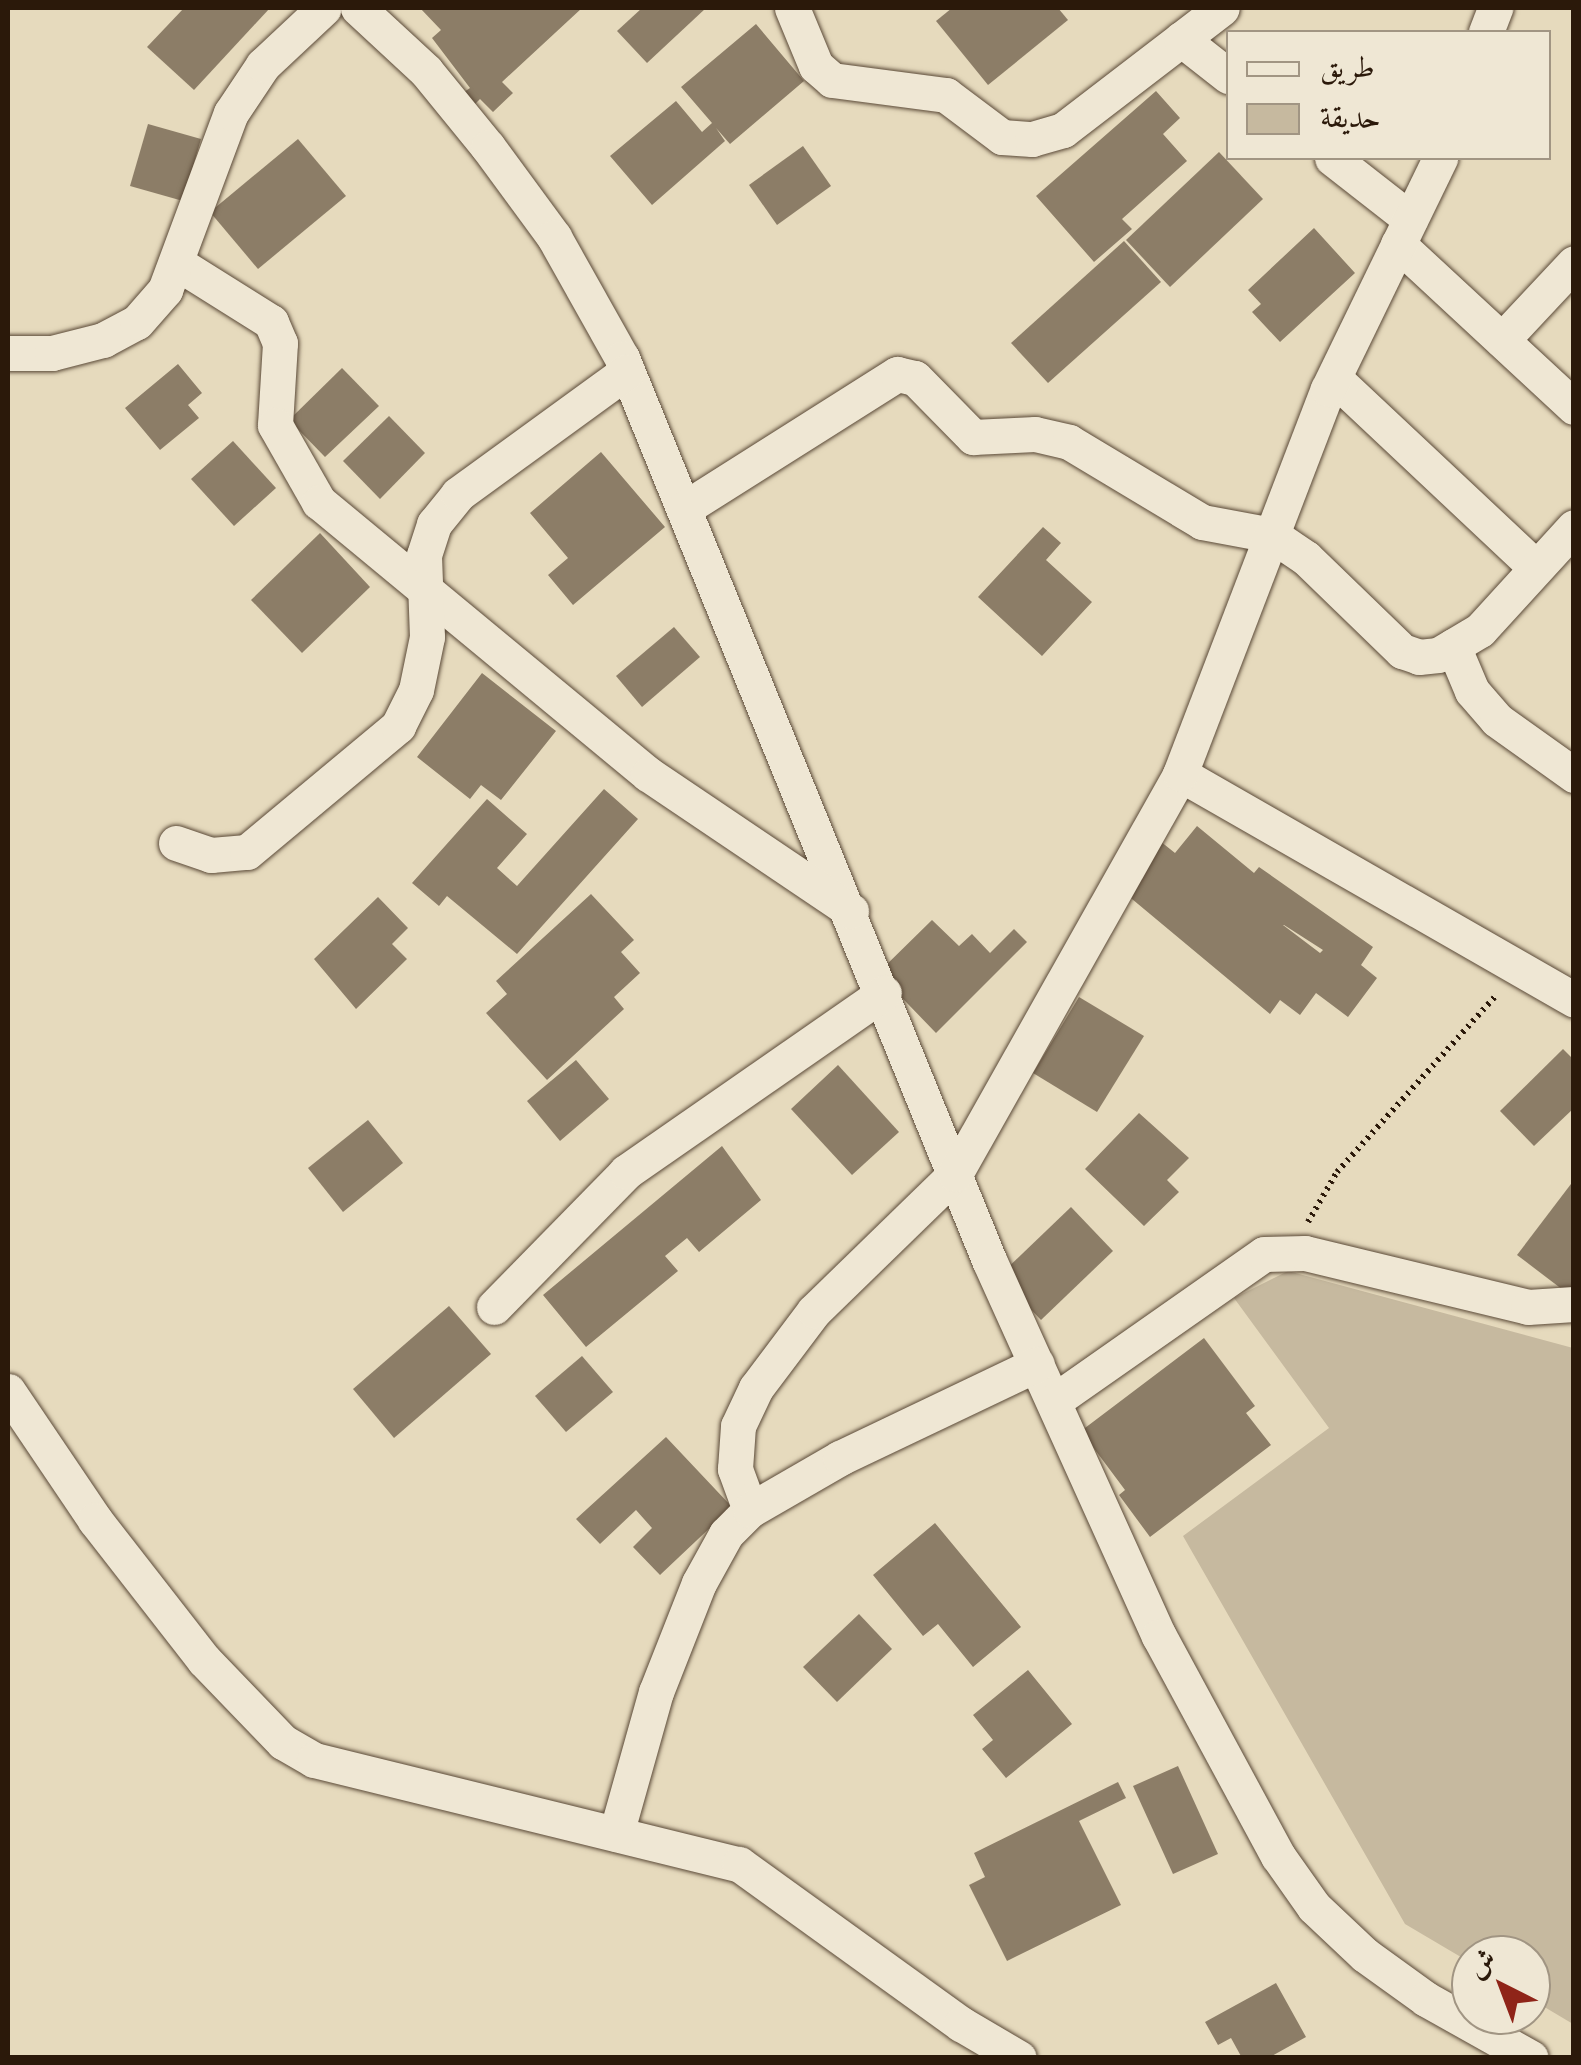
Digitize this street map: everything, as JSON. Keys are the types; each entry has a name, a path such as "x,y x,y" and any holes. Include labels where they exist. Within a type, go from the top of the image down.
{"street":[{"path":"8,352 52,353 103,340 137,322 165,290 231,113 263,65 324,8"},
{"path":"358,8 426,71 488,147 554,237 627,371 956,1174 1037,1364 1201,1719 1314,1907 1426,1999 1531,2058"},
{"path":"792,8 808,52 832,80 946,96 1002,137 1032,140 1063,130 1222,8"},
{"path":"1181,39 1226,74"},
{"path":"1334,160 1502,340 1574,407"},
{"path":"750,1510 736,1470 738,1426 756,1388 827,1298 956,1174 1180,774 1334,378 1439,160"},
{"path":"177,263 271,322 280,344 274,425 294,467 319,502 648,774 851,911"},
{"path":"1502,340 1574,263"},
{"path":"176,843 211,855 247,852 370,754 398,726 416,690 427,637 424,555 434,524 458,494 627,371"},
{"path":"685,508 897,374 915,378 973,437 1035,434 1069,442 1202,522 1272,535 1306,558 1402,651 1419,657 1453,646 1480,630 1574,527"},
{"path":"1334,378 1536,568"},
{"path":"1453,646 1472,691 1497,720 1574,775"},
{"path":"1180,774 1522,966 1574,1000"},
{"path":"494,1307 626,1172 884,993"},
{"path":"1054,1401 1264,1254 1290,1254 1528,1308 1574,1304"},
{"path":"616,1834 656,1692 699,1584 726,1534 750,1510 840,1458 1037,1364"},
{"path":"8,1390 204,1660 283,1742 314,1760 739,1864 961,2024 1019,2058"}],"path":[{"path":"1290,1254 1338,1172 1522,966"}],"green space":[{"path":"1288,1271 1573,1348 1573,2024 1551,2011 1551,1935 1451,1935 1451,1951 1405,1924 1183,1536 1329,1428 1234,1298"}],"building":[{"path":"184,8 270,8 194,90 147,47"},
{"path":"420,8 582,8 502,82 513,93 493,112 480,99 469,110 458,96 470,88 432,38 441,30"},
{"path":"642,8 706,8 647,63 617,31"},
{"path":"952,8 1058,8 1068,20 988,85 936,21"},
{"path":"756,24 804,81 730,144 716,128 725,141 652,205 610,156 676,101 702,132 712,123 681,87"},
{"path":"1156,91 1180,118 1163,134 1187,161 1122,219 1132,229 1094,262 1036,196"},
{"path":"148,124 201,139 183,201 130,186"},
{"path":"298,139 346,196 258,269 210,212"},
{"path":"803,146 831,186 777,225 749,185"},
{"path":"1219,152 1263,199 1170,287 1126,240"},
{"path":"1314,228 1355,273 1280,342 1252,312 1261,304 1248,290"},
{"path":"1124,241 1161,282 1048,383 1011,343"},
{"path":"178,364 202,393 188,405 199,418 160,450 125,408"},
{"path":"342,368 379,406 325,457 289,420"},
{"path":"389,416 425,453 380,499 343,461"},
{"path":"233,441 276,488 234,526 191,479"},
{"path":"601,452 665,527 573,605 548,575 568,558 530,513"},
{"path":"1043,527 1061,543 1046,560 1092,602 1042,656 978,597"},
{"path":"320,533 370,587 302,653 251,600"},
{"path":"674,627 700,657 642,707 616,676"},
{"path":"482,673 556,731 501,800 481,785 470,799 417,757"},
{"path":"604,789 638,819 517,954 447,896 439,906 412,883 487,799 527,834 497,868 517,886"},
{"path":"1197,826 1254,873 1259,867 1373,947 1361,965 1377,978 1348,1017 1316,993 1300,1015 1280,1000 1270,1014 1120,889 1160,841 1175,853","holes":["1283,925 1323,950 1320,953"]},
{"path":"591,894 634,940 621,952 640,973 614,997 624,1009 547,1080 486,1013 507,994 496,981"},
{"path":"378,897 408,928 392,944 407,959 356,1009 314,959"},
{"path":"932,920 959,946 972,934 990,953 1014,929 1027,942 936,1033 878,973"},
{"path":"1079,997 1144,1036 1097,1112 1033,1073"},
{"path":"1563,1049 1574,1060 1574,1108 1534,1146 1500,1111"},
{"path":"576,1060 609,1099 560,1141 527,1101"},
{"path":"838,1065 899,1132 852,1175 791,1109"},
{"path":"1139,1113 1189,1158 1167,1180 1179,1192 1144,1226 1085,1169"},
{"path":"368,1120 403,1163 343,1212 308,1168"},
{"path":"722,1146 761,1200 699,1252 687,1238 665,1256 678,1271 586,1347 543,1295"},
{"path":"1574,1180 1574,1284 1567,1293 1517,1255"},
{"path":"1071,1207 1113,1251 1041,1320 999,1276"},
{"path":"449,1306 491,1354 394,1438 353,1389"},
{"path":"1204,1338 1255,1406 1246,1413 1271,1445 1150,1537 1119,1495 1125,1490 1081,1431"},
{"path":"582,1356 613,1392 566,1432 535,1396"},
{"path":"666,1437 732,1507 660,1575 633,1547 652,1528 636,1510 600,1544 576,1519"},
{"path":"935,1523 1021,1627 973,1667 938,1624 923,1636 873,1575"},
{"path":"859,1614 892,1649 837,1702 803,1667"},
{"path":"1028,1670 1072,1724 1006,1778 982,1749 993,1740 973,1715"},
{"path":"1178,1766 1218,1854 1173,1874 1133,1786"},
{"path":"1118,1782 1126,1798 1079,1821 1121,1905 1007,1961 969,1885 985,1877 974,1853"},
{"path":"1276,1983 1306,2037 1268,2058 1242,2058 1231,2038 1218,2045 1205,2022"}]}
